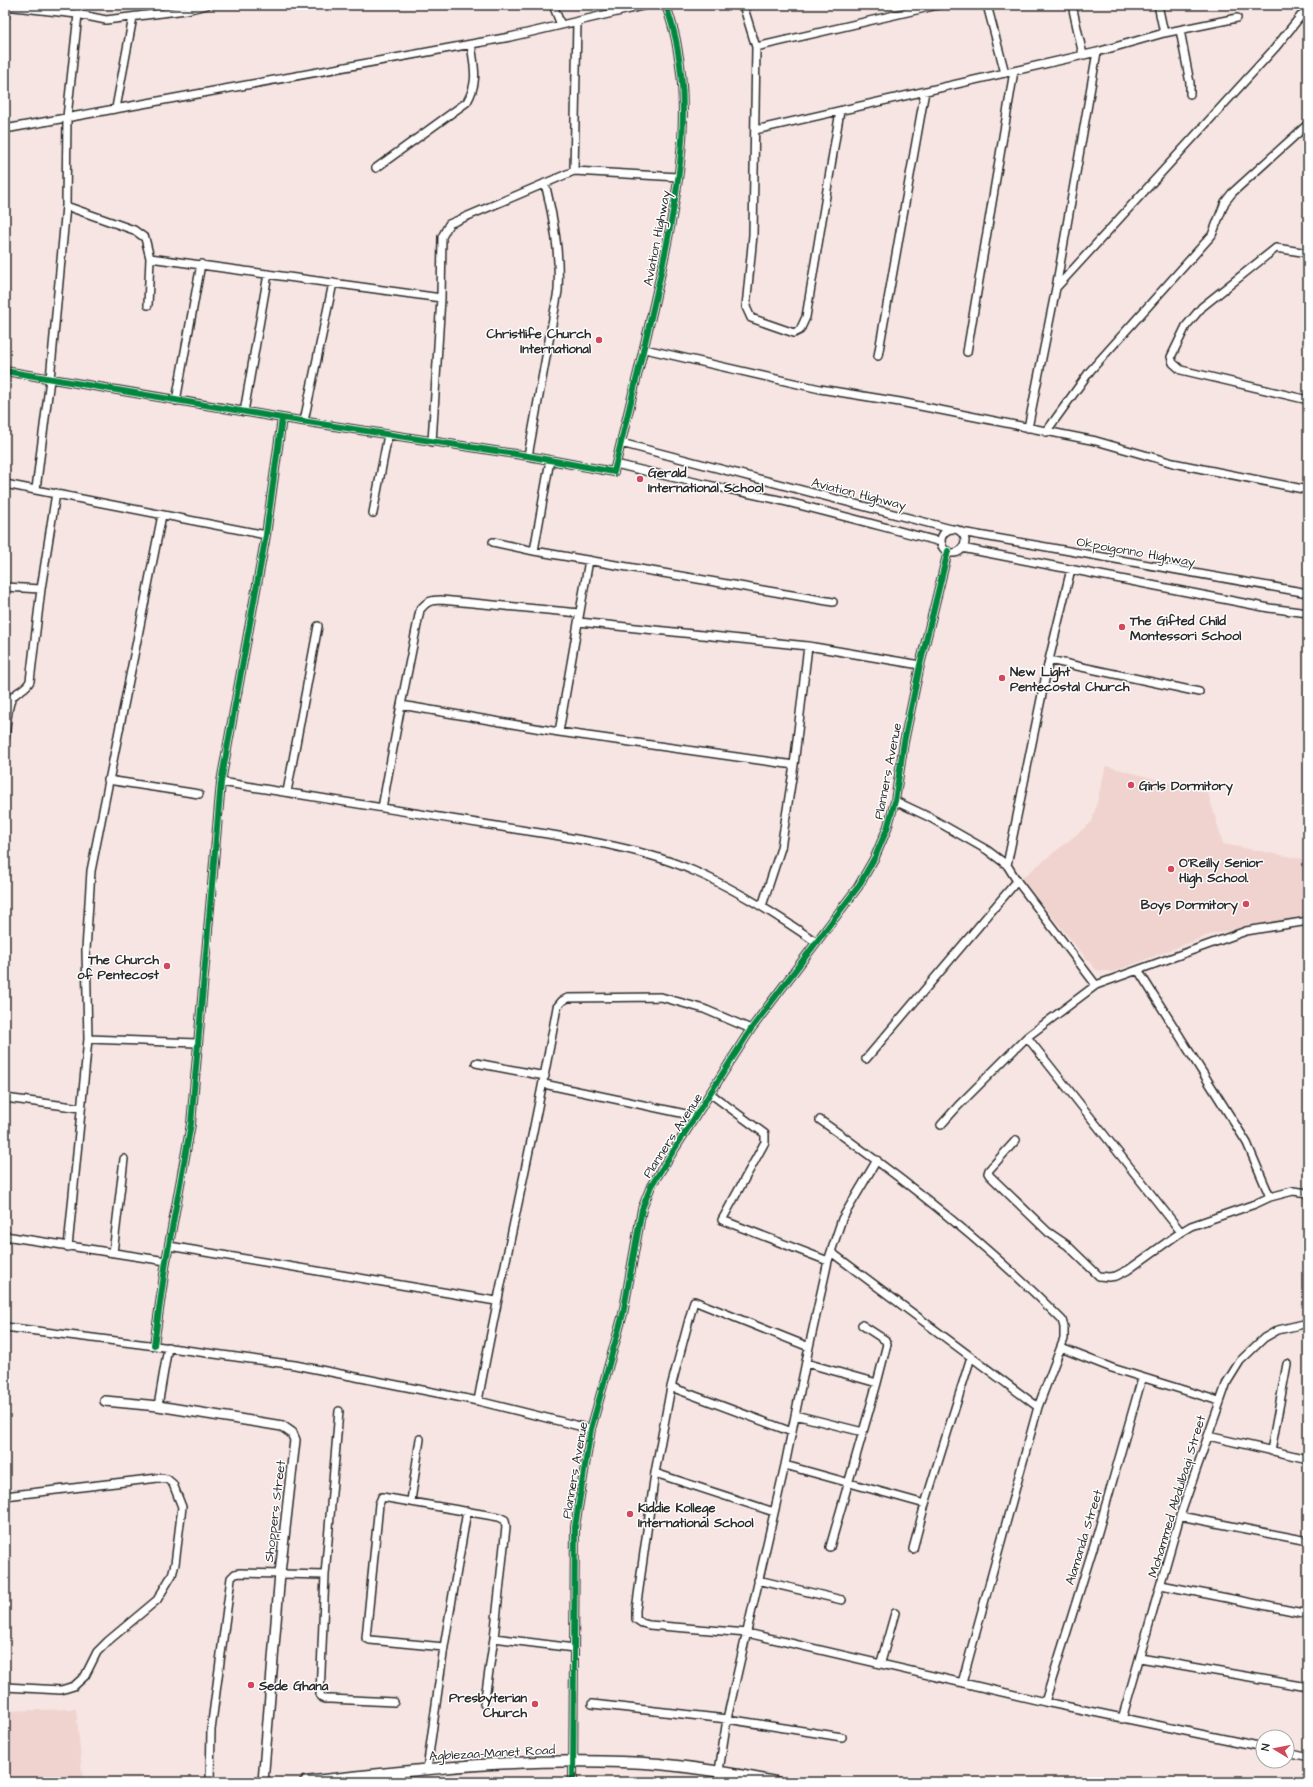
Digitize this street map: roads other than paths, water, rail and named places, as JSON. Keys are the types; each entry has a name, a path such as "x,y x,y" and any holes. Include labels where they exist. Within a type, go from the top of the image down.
{"main road":[{"name":"Agblezaa-Manet Road","path":"305,1782 428,1769 504,1763 574,1761 659,1764 719,1771 776,1782"}],"street":[{"path":"36,489 50,379 66,206 67,116 79,5"},
{"path":"5,17 5,6 77,14 106,20 133,18 186,10 207,5"},
{"path":"553,5 561,25"},
{"path":"5,128 510,37 647,5"},
{"name":"Aviation Highway","path":"550,460 614,472 645,349 670,233 678,177 682,120 682,84 677,46 666,5"},
{"path":"743,5 756,47 754,235 746,307 751,318 794,333 800,330 806,317 840,111"},
{"path":"756,47 938,5"},
{"path":"987,5 1004,73"},
{"path":"1072,5 1083,55"},
{"path":"1158,5 1164,33"},
{"path":"1056,288 1264,60 1308,7"},
{"path":"116,108 133,18"},
{"path":"755,130 1097,52 1164,33 1237,18"},
{"path":"574,171 577,22"},
{"path":"1180,30 1190,83 1190,94"},
{"path":"376,168 467,102 473,91 476,78 471,44"},
{"path":"1028,428 1056,288 1097,52"},
{"path":"967,352 1014,71"},
{"path":"878,356 925,91"},
{"path":"1046,432 1090,370 1212,235 1225,202 1232,193 1308,124"},
{"path":"432,442 441,298 442,237 446,227 449,224 574,171 678,177"},
{"path":"528,456 558,291 559,255 554,220 545,183"},
{"path":"66,206 134,230 146,238 150,258 148,305"},
{"path":"1308,253 1276,248 1202,307 1186,326 1171,357 1173,363 1182,370 1308,400"},
{"path":"150,258 441,298"},
{"path":"176,401 201,264"},
{"path":"244,412 268,274"},
{"path":"304,421 333,283"},
{"path":"645,349 820,389 900,402 1096,441 1173,463 1308,490"},
{"path":"5,371 176,401 550,460 534,550"},
{"path":"154,1345 166,1261 191,1124 221,782 266,535 282,418"},
{"path":"373,513 388,435"},
{"name":"Aviation Highway","path":"621,443 951,529"},
{"name":"Aviation Highway","path":"616,464 670,478 723,488 841,515 941,542"},
{"path":"5,484 266,535"},
{"path":"5,739 10,704 13,697 27,688 30,681 41,589 56,494"},
{"path":"68,1247 88,1039 86,950 90,879 108,780 162,515"},
{"path":"951,529 961,532 965,542 962,548 956,552 948,551 942,546 941,542 945,532 951,529"},
{"name":"Okpoigonno Highway","path":"961,532 1308,593"},
{"path":"493,542 833,602"},
{"path":"962,548 1269,608 1308,613"},
{"name":"Planners Avenue","path":"573,1782 575,1527 591,1429 623,1314 642,1209 651,1186 751,1029 858,887 875,857 887,828 895,801 904,742 920,664 948,551"},
{"path":"559,732 589,560"},
{"path":"1007,865 1049,660 1070,570"},
{"path":"5,587 41,589"},
{"path":"382,808 420,610 426,603 432,600 441,600 580,613"},
{"path":"578,622 808,646 920,664"},
{"path":"287,792 318,626"},
{"path":"762,906 781,848 794,765 808,646"},
{"path":"1049,660 1199,692"},
{"path":"401,705 559,732 794,765"},
{"path":"108,780 200,794"},
{"path":"221,782 574,839 651,855 694,870 762,906 816,942"},
{"path":"895,801 929,817 987,850 1007,865 1017,881 1096,985"},
{"path":"866,1059 1017,881"},
{"path":"941,1126 958,1106 1027,1038 1096,985 1246,931 1308,921"},
{"path":"1138,970 1247,1143 1270,1196"},
{"path":"478,1401 496,1301 544,1084 558,1007 562,1001 568,998 661,997 704,1009 751,1029"},
{"path":"1027,1038 1181,1232"},
{"path":"88,1039 197,1043"},
{"path":"476,1063 545,1076"},
{"path":"544,1084 695,1116"},
{"path":"711,1094 765,1134 766,1137 765,1142 722,1220 828,1261"},
{"path":"5,1098 81,1108"},
{"path":"820,1120 877,1160 973,1236 1028,1285 1062,1320 1064,1327 1064,1339 1038,1407 962,1683"},
{"path":"1016,1140 989,1170 988,1173 990,1176 1048,1232 1099,1276 1109,1278 1128,1270 1181,1232 1255,1204 1270,1196 1308,1191"},
{"path":"113,1253 124,1159"},
{"path":"719,1771 727,1720 785,1465 828,1261 842,1219 877,1160"},
{"path":"5,1236 68,1247 166,1261"},
{"path":"169,1246 496,1301"},
{"path":"831,1252 1038,1407"},
{"path":"809,1346 694,1301 671,1387 655,1473 636,1619 649,1625 747,1632 881,1662 962,1683 1045,1702 1255,1746"},
{"name":"Mohammed Abdulbaqi Street","path":"1122,1718 1180,1516 1219,1401 1227,1382 1240,1361 1264,1338 1278,1330 1308,1323"},
{"path":"830,1546 877,1383 887,1342 862,1326"},
{"path":"5,1327 154,1345 294,1365 478,1401 591,1429"},
{"path":"158,1406 168,1347"},
{"path":"1061,1348 1112,1368 1219,1401"},
{"path":"913,1550 925,1504 971,1357"},
{"path":"806,1363 877,1383"},
{"path":"1271,1450 1287,1364"},
{"name":"Alamanda Street","path":"1045,1702 1098,1532 1142,1378"},
{"path":"671,1387 792,1432"},
{"name":"Shoppers Street","path":"105,1401 158,1406 282,1426 292,1433 295,1440 280,1573 263,1782"},
{"path":"339,1411 324,1575 320,1695 324,1699 394,1702"},
{"path":"795,1415 863,1432"},
{"path":"1208,1436 1308,1459"},
{"path":"411,1501 420,1439"},
{"path":"785,1465 848,1484 925,1504"},
{"path":"655,1473 774,1512"},
{"path":"5,1496 142,1480 167,1479 173,1484 182,1507 175,1564 168,1583 157,1600 97,1652 85,1676 74,1686 61,1690 5,1687"},
{"path":"444,1647 370,1640 366,1638 379,1504 382,1497 467,1511 499,1517 505,1520 506,1527 494,1638 484,1704"},
{"path":"428,1769 444,1647 467,1511"},
{"path":"1180,1516 1308,1541"},
{"path":"210,1782 211,1730 231,1578 235,1574 240,1573 324,1575"},
{"path":"758,1580 842,1600"},
{"path":"1161,1585 1308,1614"},
{"path":"881,1662 895,1613"},
{"path":"494,1638 574,1648"},
{"path":"1140,1658 1308,1687"},
{"path":"592,1704 727,1720 842,1737"},
{"path":"1295,1754 1308,1757"}],"place":[{"name":"Christlife Church International","path":"599,340"},
{"name":"Gerald International School","path":"640,479"},
{"name":"The Gifted Child Montessori School","path":"1122,627"},
{"name":"New Light Pentecostal Church","path":"1002,678"},
{"name":"Girls Dormitory","path":"1131,785"},
{"name":"O'Reilly Senior High School.","path":"1171,869"},
{"name":"Boys Dormitory","path":"1246,904"},
{"name":"The Church of Pentecost","path":"167,966"},
{"name":"Kiddie Kollege International School","path":"630,1514"},
{"name":"Sede Ghana","path":"251,1685"},
{"name":"Presbyterian Church","path":"535,1704"}]}
